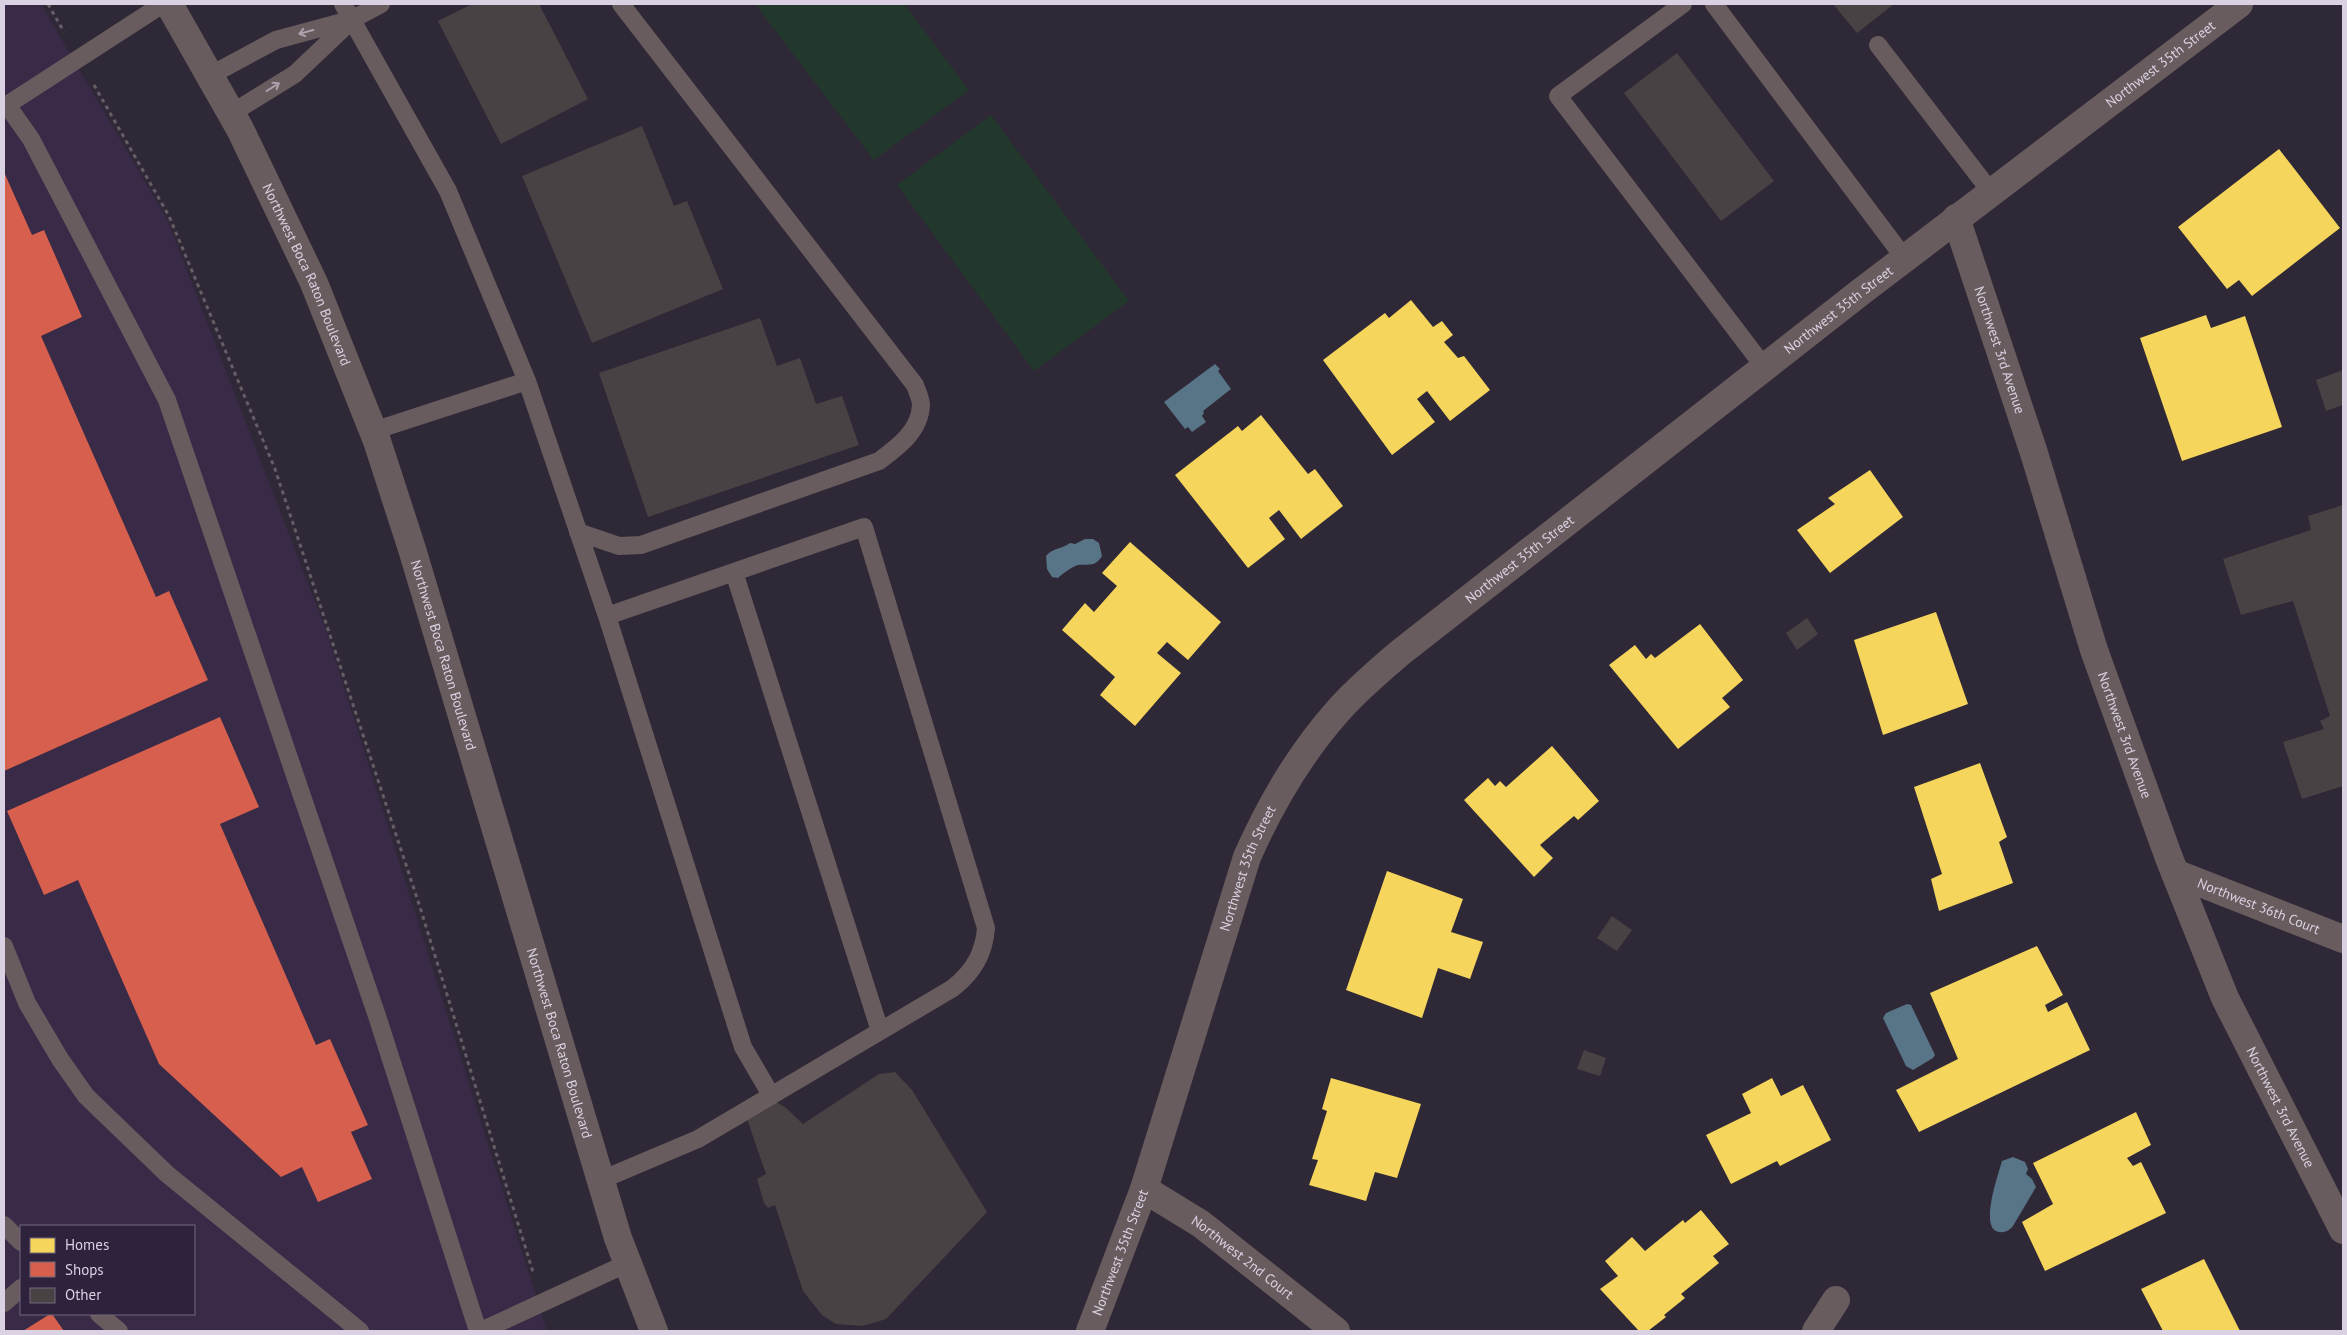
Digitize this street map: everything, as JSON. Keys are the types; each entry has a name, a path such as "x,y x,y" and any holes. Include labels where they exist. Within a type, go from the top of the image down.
{"street":[{"name":"Northwest Boca Raton Boulevard","path":"168,4 232,113 314,283 373,432 412,549 601,1180 628,1263 654,1331"},
{"name":"Northwest 35th Street","path":"1090,1331 1144,1189 1247,857 1264,818 1310,744 1338,711 1368,680 1401,652 1956,218 2239,4"},
{"name":"Northwest 3rd Avenue","path":"1956,218 2034,453 2094,650 2175,873 2224,998 2343,1230"},
{"name":"Northwest 36th Court","path":"2175,873 2343,939"},
{"name":"Northwest 2nd Court","path":"1144,1189 1201,1224 1336,1331"},
{"path":"1816,1331 1836,1300"}],"lane":[{"path":"163,4 5,105 31,139 167,400 378,1019 479,1331 628,1263"},
{"path":"343,4 448,191 527,381 607,616 743,1047 771,1096"},
{"path":"210,76 276,40 353,19 381,4"},
{"path":"578,532 619,546 641,545 879,461 902,444 914,428 921,404 915,385 621,4"},
{"path":"1683,4 1558,96 1766,368"},
{"path":"1714,4 1905,258"},
{"path":"232,113 295,74 353,19"},
{"path":"1878,45 1991,192"},
{"path":"373,432 527,381"},
{"path":"601,1180 698,1139 953,988 968,976 985,945 986,928 864,528 607,616"},
{"path":"734,572 880,1031"},
{"path":"4,946 27,1003 60,1059 86,1096 167,1174 360,1331"},
{"path":"4,1225 20,1241"},
{"path":"4,1303 20,1289"},
{"path":"100,1315 119,1331"}],"path":[{"path":"48,4 169,216 276,469 419,904 543,1302"}],"shaded area":[{"path":"4,4 41,4 168,221 326,630 547,1331 4,1331"}],"green space":[{"path":"755,4 904,4 969,90 874,160"},
{"path":"991,115 1129,301 1034,371 897,185"}],"water":[{"path":"1215,364 1220,369 1218,371 1231,389 1203,411 1202,416 1206,422 1192,432 1188,427 1185,429 1164,402"},
{"path":"1085,539 1093,539 1099,543 1102,556 1099,560 1092,564 1078,565 1058,578 1052,577 1047,569 1046,556 1051,551"},
{"path":"1907,1004 1911,1005 1935,1055 1913,1070 1906,1066 1883,1018 1886,1013"},
{"path":"2013,1157 2025,1162 2028,1169 2026,1174 2032,1179 2036,1187 2013,1226 2006,1232 1999,1232 1992,1227 1990,1219 1994,1187 2002,1161"}],"building: Homes":[{"path":"2279,149 2340,228 2252,296 2239,280 2227,289 2178,227"},
{"path":"1411,300 1433,327 1442,321 1453,335 1444,342 1458,358 1464,356 1490,390 1450,421 1427,391 1417,399 1435,422 1392,455 1323,360 1385,313 1389,318"},
{"path":"2206,315 2211,328 2245,316 2282,427 2182,461 2140,338"},
{"path":"1261,415 1308,474 1315,469 1343,506 1301,539 1279,510 1269,518 1285,539 1248,568 1175,475 1238,426 1242,431"},
{"path":"1870,470 1903,517 1830,573 1797,530 1835,504 1828,498"},
{"path":"1130,542 1221,622 1188,660 1167,642 1157,653 1181,673 1135,726 1100,695 1115,677 1062,630 1085,603 1094,612 1117,586 1102,573"},
{"path":"1936,612 1968,704 1883,735 1854,640"},
{"path":"1700,624 1743,680 1722,698 1730,707 1678,749 1609,665 1635,645 1646,659 1651,654 1655,658"},
{"path":"1552,746 1599,801 1578,820 1574,816 1540,845 1553,858 1534,877 1464,800 1488,778 1495,786 1500,781 1506,787"},
{"path":"1980,763 2007,837 1999,842 2013,883 1939,911 1931,879 1942,874 1914,787"},
{"path":"1387,871 1463,899 1451,932 1483,942 1470,979 1438,968 1422,1018 1346,990"},
{"path":"2037,946 2063,995 2045,1005 2048,1012 2067,1002 2090,1050 1919,1132 1896,1090 1958,1059 1930,993"},
{"path":"1331,1078 1421,1104 1397,1178 1375,1172 1366,1201 1309,1185 1318,1160 1312,1159 1327,1111 1322,1109"},
{"path":"1772,1078 1781,1096 1803,1085 1831,1140 1780,1166 1777,1161 1731,1184 1706,1135 1751,1113 1742,1094"},
{"path":"2136,1112 2151,1145 2127,1158 2133,1166 2141,1162 2166,1213 2045,1271 2022,1222 2053,1204 2033,1163"},
{"path":"1701,1210 1729,1244 1713,1256 1719,1263 1681,1294 1685,1298 1664,1315 1666,1317 1648,1331 1639,1331 1600,1289 1618,1276 1605,1261 1632,1237 1645,1251 1683,1220 1685,1223"},
{"path":"2204,1259 2240,1331 2163,1331 2141,1289"}],"building: Shops":[{"path":"4,172 32,235 44,230 82,317 41,336 156,597 169,591 208,680 4,771"},
{"path":"220,717 259,807 220,824 316,1045 330,1039 368,1125 351,1132 372,1179 318,1202 302,1167 281,1177 159,1064 78,880 44,895 7,811"},
{"path":"48,1315 53,1315 64,1331 23,1331"}],"building: Other":[{"path":"472,4 539,4 588,99 501,144 438,21"},
{"path":"1833,4 1894,4 1857,33"},
{"path":"1677,53 1774,181 1721,221 1624,93"},
{"path":"642,126 674,206 687,201 723,289 592,343 522,176"},
{"path":"760,318 777,366 800,358 816,404 842,396 859,445 648,517 599,373"},
{"path":"2343,370 2343,405 2326,411 2316,380"},
{"path":"2343,505 2343,786 2302,799 2283,742 2324,729 2320,721 2330,716 2293,601 2241,615 2223,559 2311,530 2308,516"},
{"path":"1807,618 1818,634 1797,650 1786,633"},
{"path":"1612,916 1632,930 1617,951 1597,938"},
{"path":"1584,1050 1606,1058 1600,1076 1577,1069"},
{"path":"895,1072 912,1090 987,1212 886,1319 863,1326 836,1324 822,1315 803,1291 775,1205 768,1208 764,1203 757,1179 766,1174 747,1119 771,1099 785,1107 803,1124 879,1074"}]}
